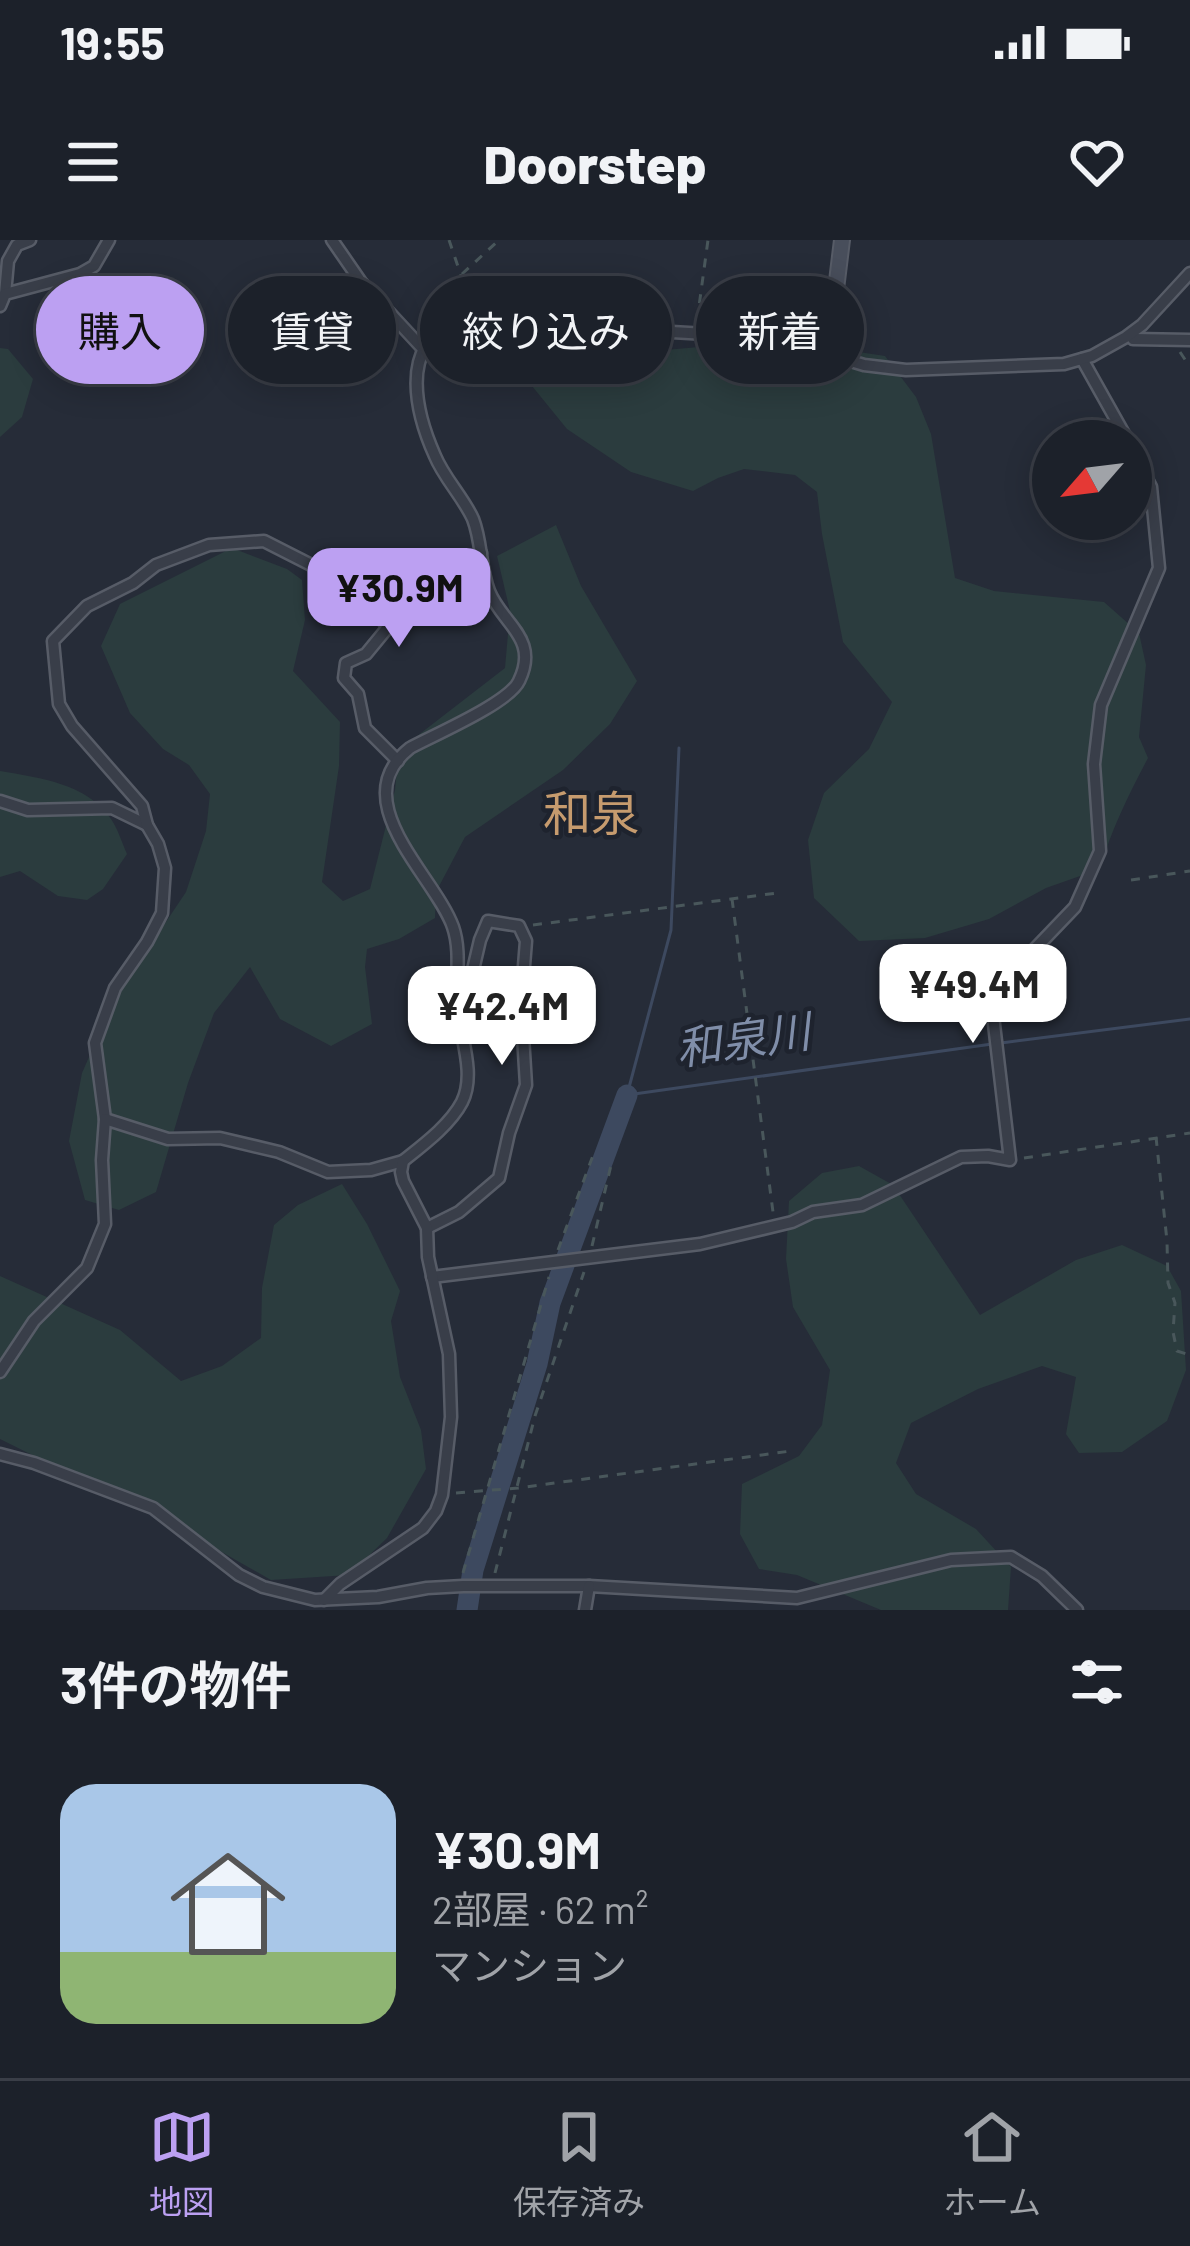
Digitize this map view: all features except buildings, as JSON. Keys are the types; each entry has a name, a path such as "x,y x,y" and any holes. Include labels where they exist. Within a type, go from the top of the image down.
{"street":[{"path":"30,240 16,245 8,261 3,300 80,274 94,266 109,240"},
{"path":"332,240 361,282 420,346"},
{"path":"838,276 842,240"},
{"path":"864,365 905,370 1064,364 1082,359 1142,326 1190,273"},
{"path":"672,332 695,333"},
{"path":"1133,338 1190,340"},
{"path":"1082,359 1116,420"},
{"path":"105,1118 168,1139 220,1138 279,1152 328,1172 371,1171 404,1161 459,1108 467,1081 457,1006 457,942 446,912 392,820 387,790 391,765 410,748 506,697 519,682 525,658 521,638 492,599 471,514 434,454 416,393 420,360"},
{"path":"432,1277 700,1244 792,1222 813,1212 862,1205 961,1157 1010,1160 986,965 1030,954 1075,907 1100,851 1094,764 1101,705 1159,568 1152,497"},
{"path":"0,1372 34,1321 87,1268 105,1224 105,1118 95,1043 116,988 162,913 165,868 158,844 134,794 72,726 59,704 53,641 87,606 134,584 156,565 209,545 264,541 321,570 388,626"},
{"path":"397,760 365,728 358,694 344,678 346,663 366,654 388,626 413,608 452,566 481,553"},
{"path":"0,800 28,810 112,808 147,825"},
{"path":"427,1228 459,1212 499,1178 526,1085 521,1004 526,941 519,926 488,921 465,1004"},
{"path":"324,1600 423,1528 442,1495 451,1417 449,1354 427,1228 403,1181 404,1161"},
{"path":"0,1454 153,1508 239,1576 263,1588 315,1600 461,1586 589,1586 797,1598 951,1560 1011,1557 1042,1576 1077,1610"},
{"path":"585,1610 589,1586"},
{"path":"764,1597 776,1610"}],"path":[{"path":"449,240 461,275 499,240"},
{"path":"695,333 708,240"},
{"path":"1173,340 1190,367"},
{"path":"1131,880 1190,871"},
{"path":"519,926 777,893"},
{"path":"732,899 775,1226"},
{"path":"1010,1160 1190,1133"},
{"path":"1156,1137 1168,1283 1175,1304 1173,1332 1177,1351 1190,1354"},
{"path":"461,1586 554,1262 595,1150"},
{"path":"487,1586 535,1416 589,1258 612,1161"},
{"path":"442,1495 791,1451"}],"shaded area":[{"path":"696,347 696,384 864,384 864,353 885,356 916,397 931,434 955,578 994,591 1104,602 1139,633 1146,665 1139,737 1148,758 1100,869 1046,888 989,919 925,938 859,941 814,898 808,840 824,793 869,749 892,702 843,642 817,492 795,475 744,469 693,491 631,472 567,429 532,386 672,384 672,349"},
{"path":"0,348 8,349 33,379 22,417 0,437"},
{"path":"556,525 581,586 637,681 610,724 563,770 465,837 436,892 435,918 399,939 367,949 372,1024 331,1046 280,1019 250,967 214,1013 156,1192 119,1210 85,1200 69,1141 82,1073 115,998 186,892 206,831 210,794 189,765 163,749 130,713 101,646 120,604 232,548 287,569 302,580 305,620 293,671 340,722 339,766 322,882 343,901 370,889 395,790 399,750 505,668 510,611 497,556"},
{"path":"0,771 61,784 101,807 127,854 103,889 87,900 58,896 20,871 0,877"},
{"path":"859,1166 893,1185 980,1315 1076,1260 1122,1245 1167,1266 1181,1291 1186,1370 1167,1421 1122,1452 1079,1453 1066,1434 1076,1377 1042,1366 978,1389 911,1423 896,1463 916,1494 976,1529 1011,1567 1008,1610 881,1610 797,1575 759,1569 740,1534 742,1484 799,1456 822,1425 830,1370 793,1307 786,1259 789,1201 822,1173"},
{"path":"342,1184 400,1291 391,1321 400,1377 421,1430 426,1469 387,1538 349,1575 271,1580 183,1530 0,1439 0,1276 120,1330 181,1381 222,1366 261,1338 262,1288 274,1225 298,1205"}],"waterway":[{"name":"和泉川","path":"679,748 671,930 627,1095 992,1044"},
{"name":"和泉川","path":"1001,1043 1190,1019"},
{"name":"和泉川","path":"467,1610 473,1570 537,1364 550,1303 627,1095"}],"district":[{"name":"和泉","path":"591,814"}]}
